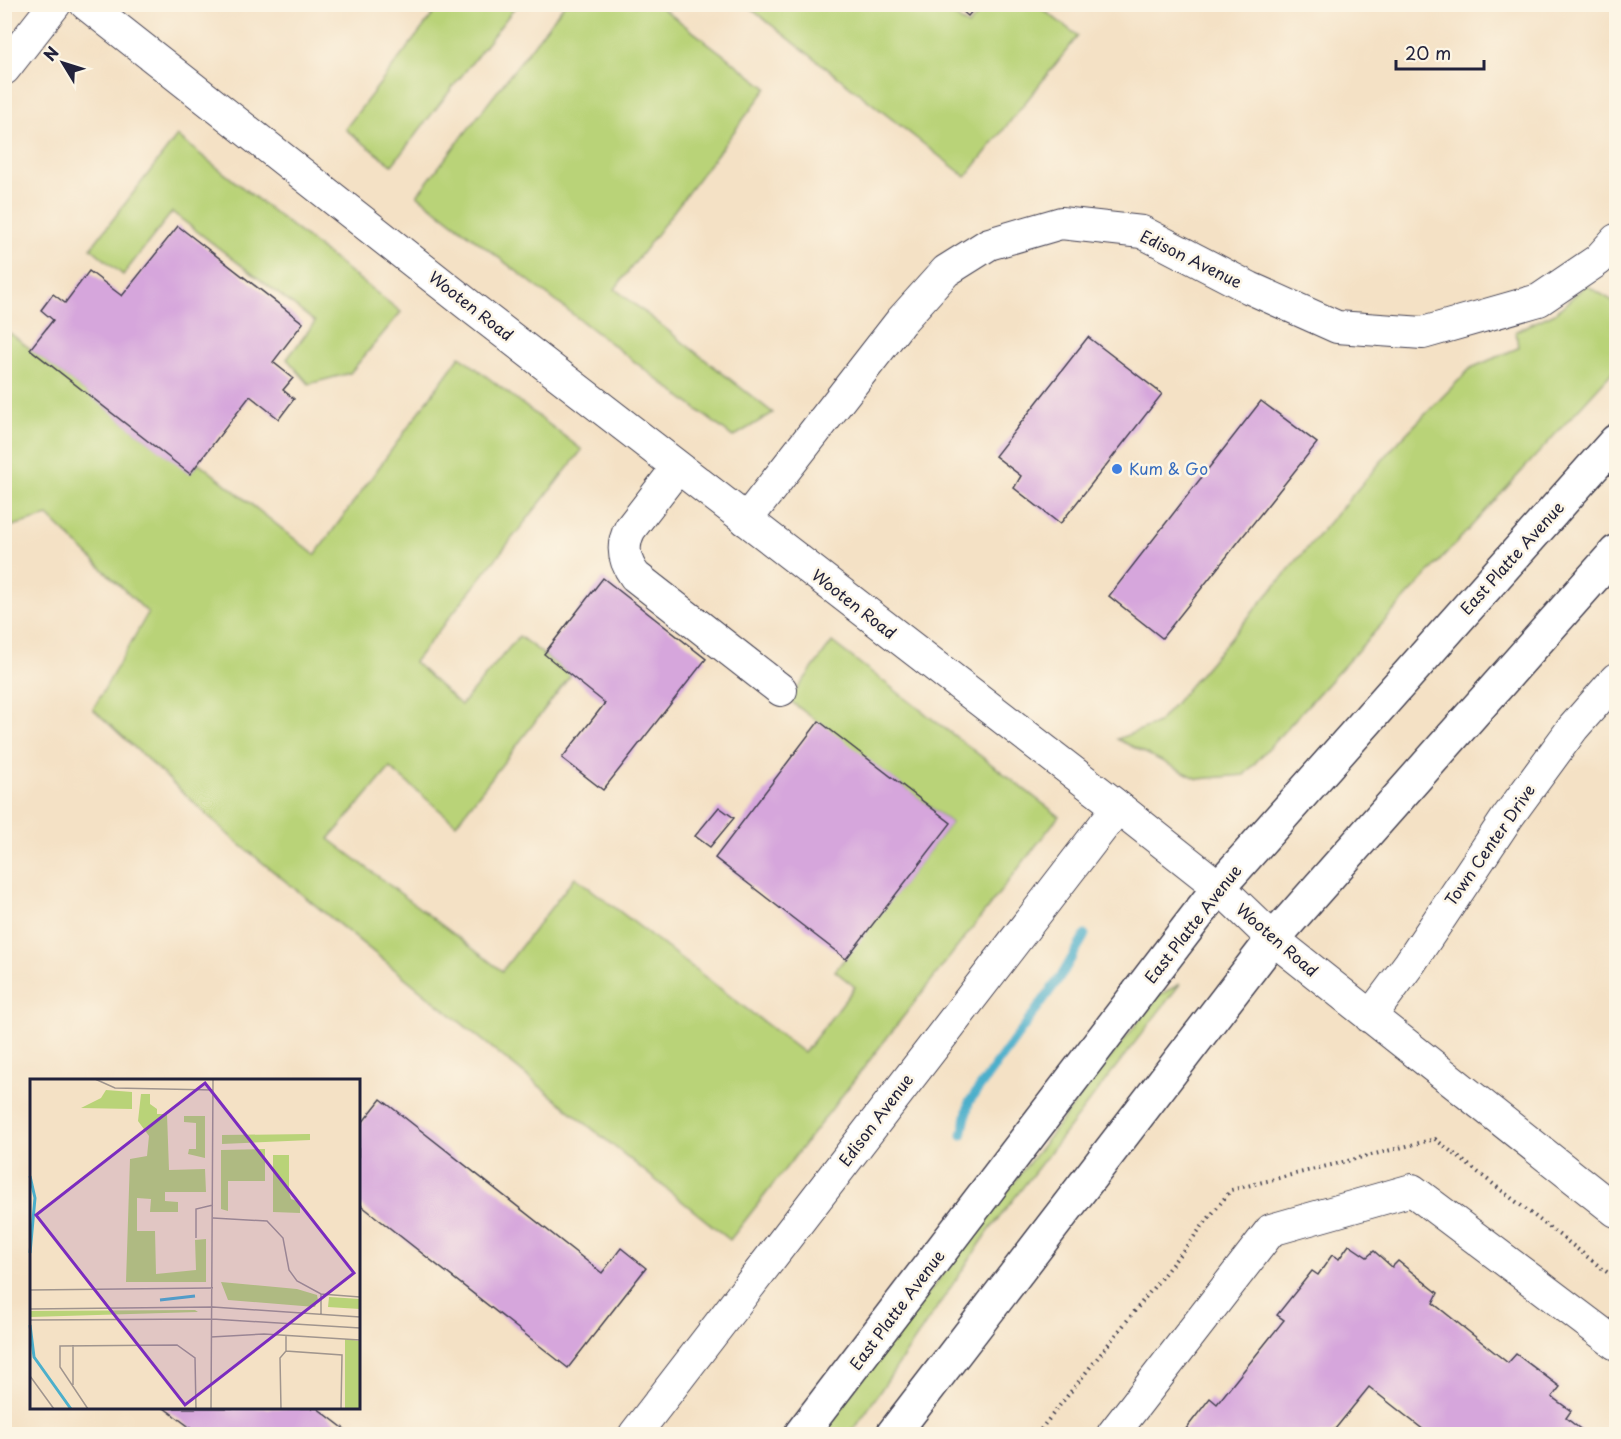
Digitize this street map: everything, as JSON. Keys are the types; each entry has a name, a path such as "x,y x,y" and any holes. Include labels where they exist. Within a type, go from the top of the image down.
{"highway":[{"name":"East Platte Avenue","path":"801,1434 1219,887 1617,441"},
{"path":"893,1434 1273,939 1617,552"}],"street":[{"path":"4,69 55,4"},
{"name":"Wooten Road","path":"86,4 267,148 1118,807 1219,887 1273,939 1617,1211"},
{"name":"Edison Avenue","path":"746,520 901,321 946,271 989,244 1061,223 1142,232 1250,288 1337,327 1423,333 1539,300 1610,258"},
{"path":"678,467 630,529 625,539 624,553 629,567 635,576 781,690"},
{"name":"Town Center Drive","path":"1370,1017 1410,963 1507,818 1573,728 1617,679"},
{"name":"Edison Avenue","path":"635,1434 1118,807"},
{"path":"1113,1434 1271,1230 1412,1190 1617,1344"}],"path":[{"path":"1435,1139 1617,1279"}],"green space":[{"path":"441,4 517,5 392,165 345,129"},
{"path":"565,4 658,5 767,88 615,289 773,413 733,437 417,195"},
{"path":"746,5 916,5 922,9 927,5 940,5 968,26 986,5 1037,5 1078,36 966,177"},
{"path":"177,136 401,312 350,373 309,384 287,359 315,322 172,212 123,275 91,248"},
{"path":"1586,285 1613,301 1616,308 1616,368 1244,775 1198,779 1117,739 1158,723 1397,443 1471,368 1518,348 1516,331 1555,313"},
{"path":"10,333 190,473 199,463 315,555 460,356 582,450 414,662 461,705 519,636 571,675 456,824 390,768 329,839 502,971 575,877 804,1053 855,987 835,971 951,823 789,700 832,642 1059,816 730,1240 232,838 93,709 148,613 48,516 5,528 4,341"},
{"path":"1180,984 989,1231 851,1434 819,1434 1159,995"}],"building":[{"path":"954,4 978,4 968,16"},
{"path":"178,226 303,323 273,362 293,378 283,390 294,399 279,419 250,396 190,474 30,349 53,320 41,310 53,294 65,303 89,271 122,296"},
{"path":"1088,337 1162,394 1060,524 1014,488 1021,476 995,456"},
{"path":"1261,401 1317,443 1162,638 1109,596"},
{"path":"603,578 706,659 603,790 562,758 605,703 544,654"},
{"path":"819,721 951,823 846,959 715,858"},
{"path":"719,807 734,818 710,847 695,836"},
{"path":"381,1099 602,1273 621,1248 646,1268 568,1368 360,1205 360,1125"},
{"path":"1349,1245 1367,1257 1374,1251 1392,1267 1398,1261 1438,1293 1433,1303 1508,1363 1516,1354 1560,1387 1552,1397 1571,1411 1566,1418 1583,1431 1580,1434 1429,1434 1369,1387 1331,1434 1182,1434 1210,1398 1217,1404 1284,1320 1277,1315 1312,1271 1318,1275 1332,1255 1339,1259"},
{"path":"165,1409 318,1409 351,1434 199,1434"}],"waterway":[{"path":"962,1135 969,1102 1063,973 1085,935"}],"place":[{"name":"Kum & Go","path":"1117,469"}]}
